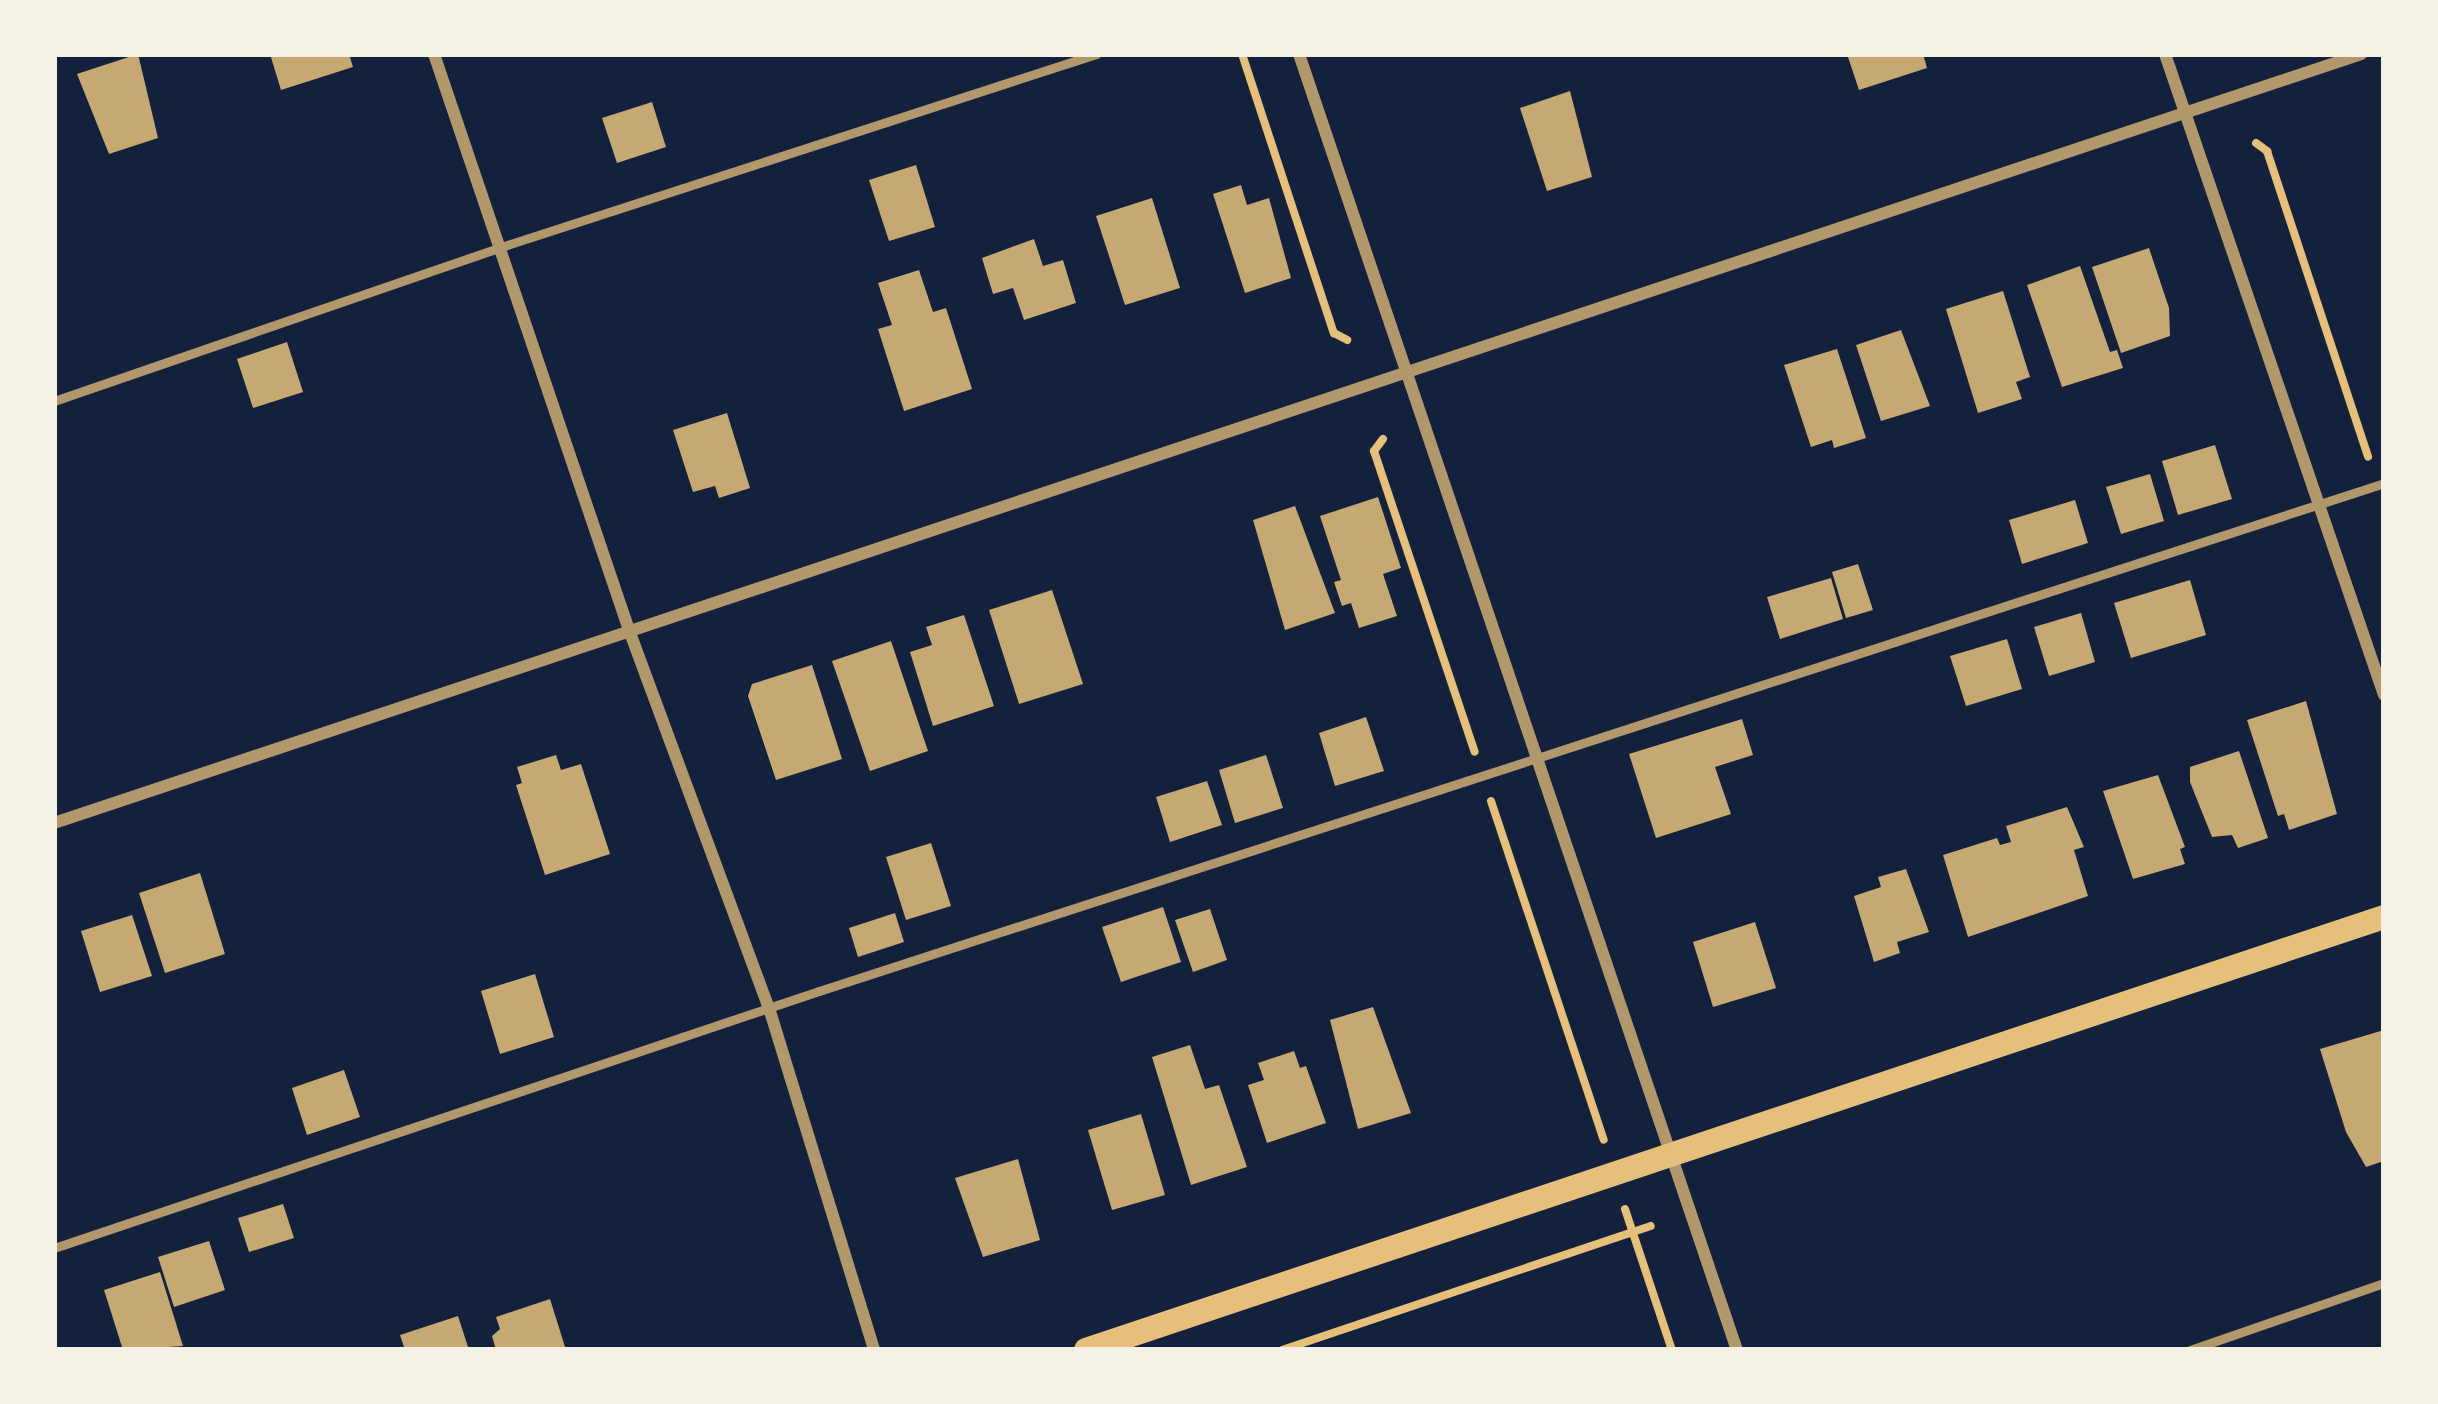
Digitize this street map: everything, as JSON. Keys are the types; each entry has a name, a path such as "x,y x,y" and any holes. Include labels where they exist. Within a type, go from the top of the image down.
{"main road":[{"path":"1086,1350 2384,917"}],"street":[{"path":"434,54 629,630 769,1007 874,1350"},
{"path":"1299,54 1736,1350"},
{"path":"2165,54 2384,694"},
{"path":"54,824 2361,54"}],"lane":[{"path":"54,400 502,247 1096,54"},
{"path":"54,1248 769,1007 2381,484"},
{"path":"2190,1350 2384,1283"}],"path":[{"path":"1242,54 1334,333 1347,340"},
{"path":"2256,143 2266,151 2381,484"},
{"path":"1624,1208 1672,1350"},
{"path":"1282,1350 1651,1226"}],"building":[{"path":"138,54 158,138 109,154 77,74"},
{"path":"270,54 349,54 353,67 281,90"},
{"path":"1847,54 1923,54 1927,68 1859,90"},
{"path":"1570,91 1592,177 1547,191 1520,108"},
{"path":"652,102 666,147 617,163 602,118"},
{"path":"916,165 935,227 889,241 869,180"},
{"path":"1241,185 1247,205 1269,198 1291,278 1245,293 1213,194"},
{"path":"1152,198 1180,288 1125,305 1096,216"},
{"path":"1034,239 1043,266 1063,260 1076,303 1024,320 1013,288 993,294 982,258"},
{"path":"2149,248 2169,308 2170,336 2121,353 2092,267"},
{"path":"2080,266 2110,352 2117,350 2123,368 2062,387 2027,285"},
{"path":"919,270 933,312 946,308 972,389 904,411 878,329 892,325 878,283"},
{"path":"2003,291 2030,377 2016,382 2022,399 1978,413 1946,309"},
{"path":"1901,330 1930,406 1881,421 1856,345"},
{"path":"287,342 303,392 253,408 237,359"},
{"path":"1837,349 1866,438 1834,448 1832,440 1811,447 1784,365"},
{"path":"727,413 750,488 719,498 715,486 693,492 673,430"},
{"path":"2215,445 2232,499 2178,515 2162,461"},
{"path":"2150,474 2164,521 2121,534 2106,487"},
{"path":"1378,497 1401,568 1383,574 1397,616 1359,628 1351,603 1342,606 1334,582 1341,580 1320,516"},
{"path":"2075,500 2088,543 2022,564 2009,520"},
{"path":"1295,506 1335,613 1285,630 1253,520"},
{"path":"1858,564 1873,610 1846,618 1832,572"},
{"path":"1831,578 1843,619 1780,639 1767,597"},
{"path":"2190,580 2206,635 2131,658 2114,603"},
{"path":"1052,590 1083,684 1019,704 989,610"},
{"path":"2081,613 2095,662 2049,676 2034,627"},
{"path":"964,615 994,706 933,726 910,652 932,645 926,627"},
{"path":"2007,639 2022,689 1966,706 1950,656"},
{"path":"891,641 928,751 870,771 832,661"},
{"path":"812,665 842,759 776,780 748,696 752,684"},
{"path":"2306,701 2337,814 2289,830 2284,814 2278,816 2247,720"},
{"path":"1366,717 1384,771 1335,786 1319,733"},
{"path":"1742,719 1753,755 1715,767 1731,814 1656,838 1629,754"},
{"path":"2239,751 2268,838 2238,848 2232,835 2212,837 2190,782 2190,767"},
{"path":"556,755 561,770 581,764 610,854 545,875 516,785 522,783 517,767"},
{"path":"1266,755 1283,808 1235,823 1219,770"},
{"path":"2158,775 2185,847 2180,849 2185,864 2133,879 2103,791"},
{"path":"1207,781 1222,825 1170,842 1156,797"},
{"path":"2067,807 2084,847 2074,850 2088,896 1968,937 1943,855 1997,838 2000,845 2011,842 2006,826"},
{"path":"931,843 951,906 906,920 886,857"},
{"path":"1906,869 1929,932 1897,942 1900,953 1874,962 1854,896 1881,887 1878,877"},
{"path":"200,873 225,954 165,973 139,893"},
{"path":"1163,907 1181,962 1121,982 1102,927"},
{"path":"1210,909 1227,960 1193,972 1175,920"},
{"path":"895,913 904,942 858,957 849,928"},
{"path":"132,915 152,976 100,992 81,931"},
{"path":"1755,922 1776,988 1713,1007 1693,942"},
{"path":"535,974 554,1037 500,1054 481,991"},
{"path":"1373,1007 1411,1113 1358,1129 1330,1020"},
{"path":"2384,1030 2384,1161 2366,1167 2346,1132 2320,1049"},
{"path":"1190,1045 1205,1089 1219,1085 1247,1167 1191,1185 1152,1057"},
{"path":"1294,1051 1300,1068 1306,1066 1326,1123 1267,1143 1248,1085 1264,1080 1258,1063"},
{"path":"344,1070 360,1117 307,1135 292,1088"},
{"path":"1141,1114 1165,1195 1112,1210 1088,1130"},
{"path":"1018,1159 1040,1240 983,1257 955,1178"},
{"path":"283,1204 294,1238 249,1252 238,1218"},
{"path":"209,1241 225,1290 174,1307 158,1257"},
{"path":"160,1272 183,1346 123,1350 104,1290"},
{"path":"550,1299 566,1350 496,1350 492,1336 500,1329 496,1317"},
{"path":"458,1316 469,1350 405,1350 400,1335"}]}
